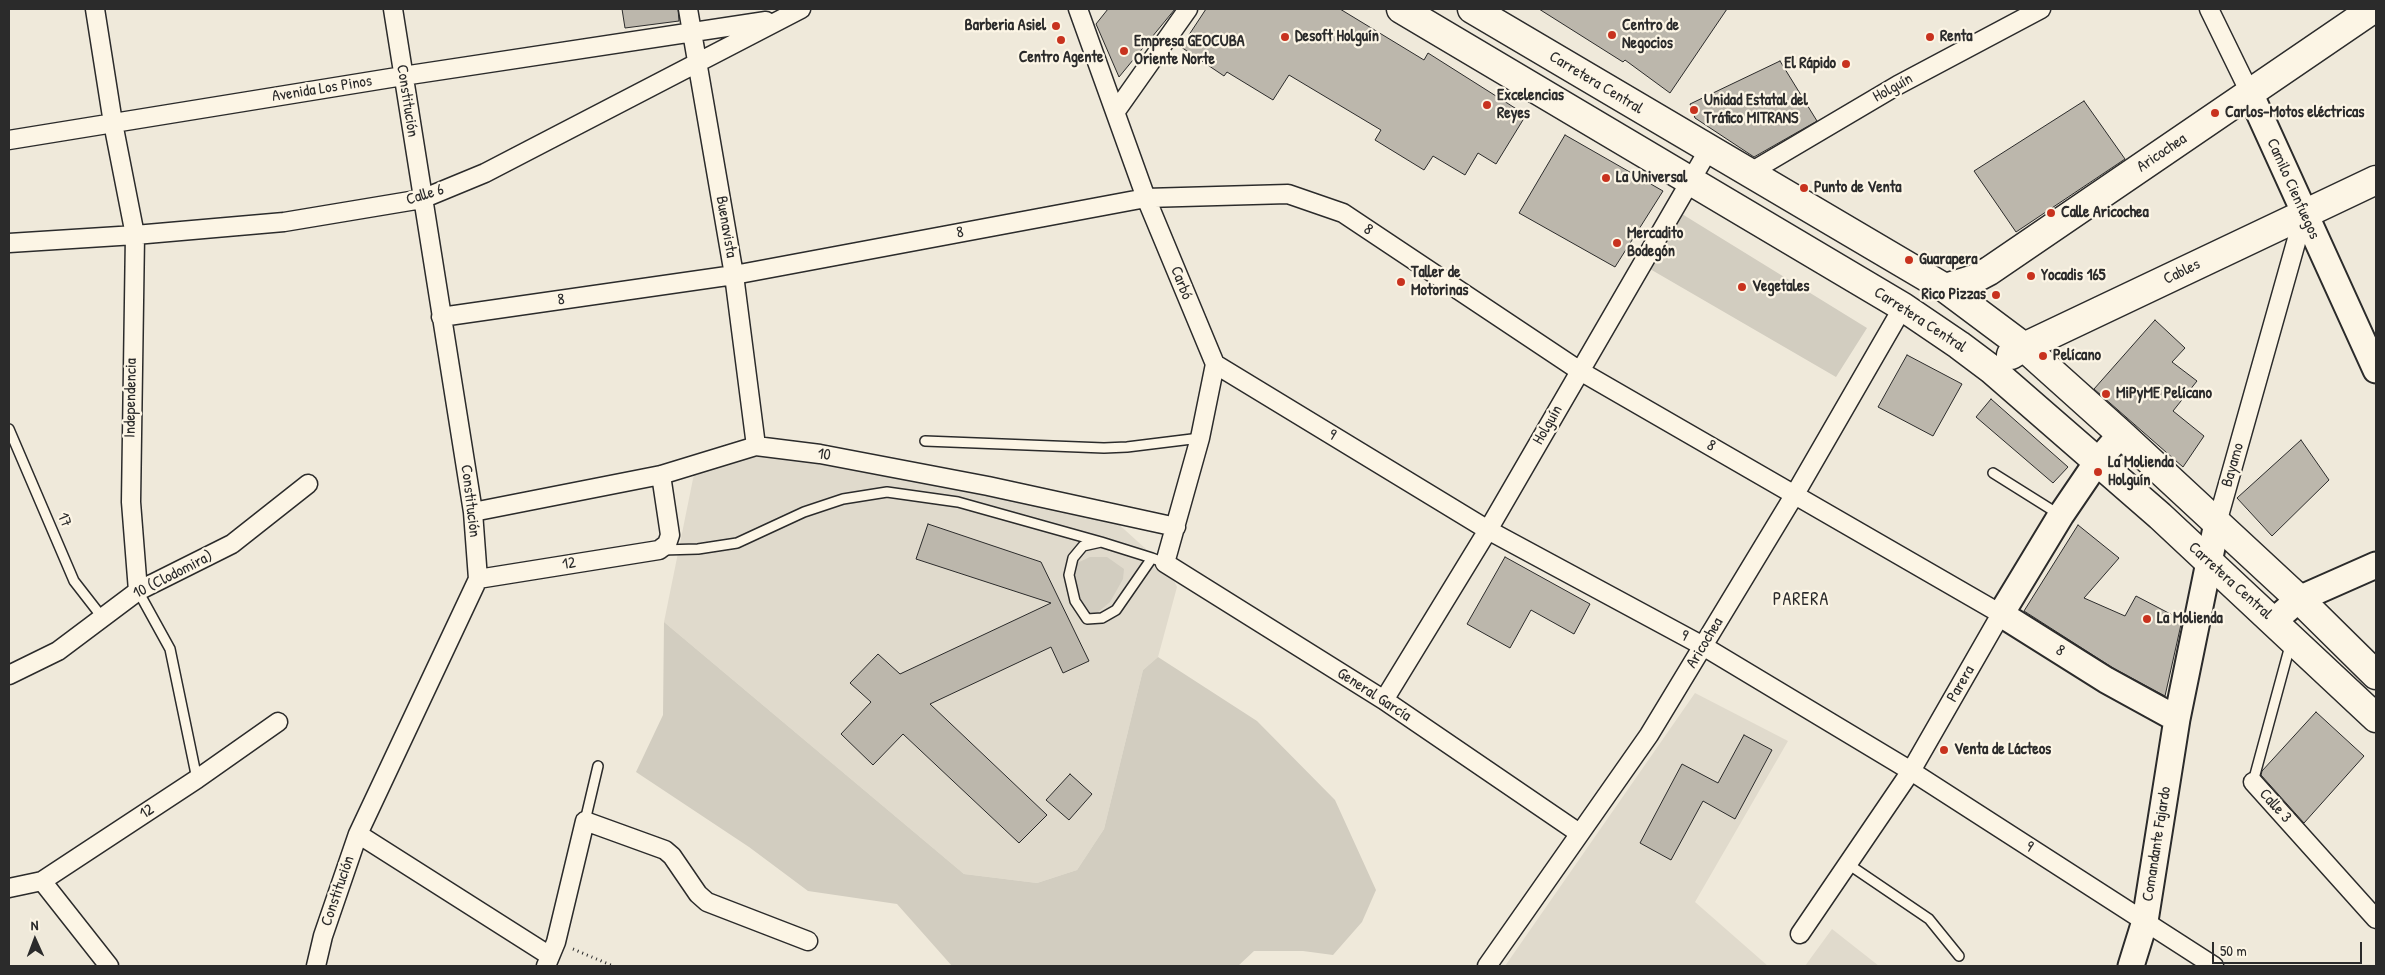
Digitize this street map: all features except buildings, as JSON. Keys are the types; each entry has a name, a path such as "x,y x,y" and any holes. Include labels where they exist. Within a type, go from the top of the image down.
{"main road":[{"name":"Carretera Central","path":"1401,9 1903,307 1991,369 2208,561 2376,718"},
{"name":"Carretera Central","path":"1472,9 1945,288 2024,347 2121,434 2299,599 2376,676"},
{"name":"Aricochea","path":"1945,288 1974,279 1989,271 2374,9"},
{"name":"Cables","path":"1991,369 2024,347 2376,180"}],"street":[{"name":"Independencia","path":"95,9 113,123 135,235 131,502 138,591"},
{"name":"Constitución","path":"316,966 323,936 358,834 478,579 473,512 393,9"},
{"name":"Buenavista","path":"688,9 734,275 756,446"},
{"name":"Calle 6","path":"9,243 135,235 284,222 422,199 485,173 697,61 801,9"},
{"name":"Carbó","path":"1078,9 1146,198 1215,364"},
{"path":"1116,111 1188,9"},
{"name":"Holguín","path":"1749,173 1898,85 2041,9"},
{"name":"Camilo Cienfuegos","path":"2209,9 2250,93 2376,370"},
{"name":"Avenida Los Pinos","path":"9,140 403,76 783,18"},
{"name":"Holguín","path":"1384,700 1488,530 1709,149"},
{"name":"8","path":"441,317 734,275 1146,198 1288,194 1344,213 1580,371 2001,614 2106,680 2177,719"},
{"name":"Bayamo","path":"2177,719 2217,523 2304,214"},
{"name":"Aricochea","path":"1487,966 1649,735 1795,494 1903,307"},
{"path":"1159,560 1176,527 1200,438 1215,364"},
{"name":"9","path":"1215,364 1488,530 1703,646 1911,771 2214,966"},
{"name":"Parera","path":"1800,934 1911,771 2001,614 2061,515 2097,462 2121,434"},
{"name":"10","path":"473,512 661,475 756,446 820,454 988,486 1176,527"},
{"path":"659,550 667,544 670,535 661,475"},
{"name":"10 (Clodomira)","path":"9,675 58,651 138,591 219,552 308,484"},
{"name":"12","path":"478,579 659,550"},
{"name":"General García","path":"1159,560 1384,700 1579,833"},
{"path":"2283,630 2299,599 2376,565"},
{"name":"Comandante Fajardo","path":"2131,966 2145,921 2177,719"},
{"name":"12","path":"9,888 42,881 197,779 278,722"},
{"name":"Calle 3","path":"2253,782 2376,919"},
{"path":"358,834 551,955 585,821 666,850 698,894 707,902 808,941"},
{"path":"42,881 109,966"}],"lane":[{"name":"17","path":"9,429 74,581 102,617"},
{"path":"925,441 1104,448 1200,438"},
{"path":"1993,473 2061,515"},
{"path":"659,550 698,549 736,543 804,512 843,499 887,492 958,502 1101,542 1159,560 1116,610 1102,618 1086,619 1075,600 1069,575 1072,558 1083,546 1101,542"},
{"name":"Independencia","path":"138,591 170,649 197,779"},
{"name":"Calle 3","path":"2253,782 2287,654 2283,630"},
{"path":"585,821 598,766"},
{"path":"1848,864 1929,919 1959,956"}],"path":[{"path":"551,955 613,966"}],"shaded area":[{"path":"1682,214 1867,328 1836,377 1650,269"},
{"path":"766,452 1114,520 1169,570 1177,587 1158,657 1143,670 1104,829 1077,870 1037,883 964,874 664,622 694,474"},
{"path":"1090,557 1107,557 1124,569 1123,579 1110,602 1098,612 1089,613 1078,600 1071,573 1077,563"},
{"path":"664,622 964,874 1037,883 1077,870 1104,829 1143,670 1158,657 1257,721 1335,800 1376,890 1362,922 1333,955 1303,951 1254,951 1238,966 952,966 897,904 808,891 749,847 636,772 663,715"},
{"path":"1695,693 1788,741 1695,902 1768,966 1505,966"},
{"path":"1832,929 1879,966 1805,966"}],"place":[{"name":"Barberia Asiel","path":"1056,26"},
{"name":"Centro de Negocios","path":"1612,35"},
{"name":"Desoft Holguín","path":"1285,37"},
{"name":"Renta","path":"1930,37"},
{"name":"Centro Agente","path":"1061,40"},
{"name":"Empresa GEOCUBA Oriente Norte","path":"1124,51"},
{"name":"El Rápido","path":"1846,64"},
{"name":"Excelencias Reyes","path":"1487,105"},
{"name":"Unidad Estatal del Tráfico MITRANS","path":"1694,110"},
{"name":"Carlos-Motos eléctricas","path":"2215,113"},
{"name":"La Universal","path":"1606,178"},
{"name":"Punto de Venta","path":"1804,188"},
{"name":"Calle Aricochea","path":"2051,213"},
{"name":"Mercadito Bodegón","path":"1617,243"},
{"name":"Guarapera","path":"1909,260"},
{"name":"Yocadis 165","path":"2031,276"},
{"name":"Taller de Motorinas","path":"1401,282"},
{"name":"Vegetales","path":"1742,287"},
{"name":"Rico Pizzas","path":"1996,295"},
{"name":"Pelícano","path":"2043,356"},
{"name":"MiPyME Pelícano","path":"2106,394"},
{"name":"La Molienda Holguín","path":"2098,472"},
{"name":"La Molienda","path":"2147,619"},
{"name":"Venta de Lácteos","path":"1944,750"}],"district":[{"name":"PARERA","path":"1801,600"}]}
